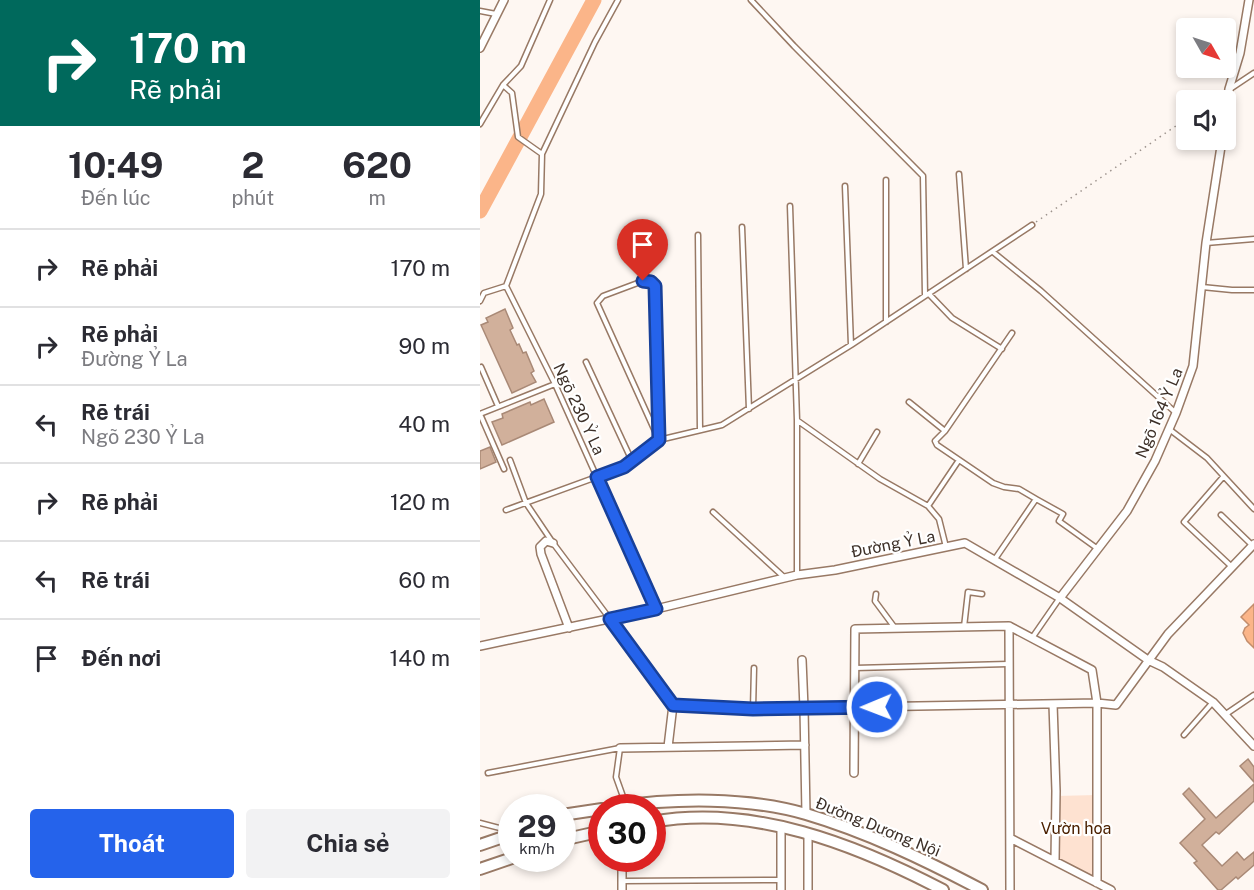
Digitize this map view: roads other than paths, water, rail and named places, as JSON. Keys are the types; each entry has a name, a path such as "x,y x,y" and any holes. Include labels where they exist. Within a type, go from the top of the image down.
{"main road":[{"name":"Đường Dương Nội","path":"666,802 734,802 806,814 872,837 982,890"},
{"name":"Đường Dương Nội","path":"666,820 727,817 781,826 851,847 937,888"},
{"path":"480,845 498,838"},
{"path":"482,868 498,863"},
{"path":"937,888 942,869"}],"street":[{"path":"480,48 504,0"},
{"path":"1229,90 1240,53 1248,0"},
{"name":"Ngõ 164 Ỷ La","path":"1060,598 1127,511 1155,461 1193,366 1206,243 1220,150"},
{"path":"553,543 546,542 540,547 541,554 569,628"},
{"name":"Đường Ỷ La","path":"480,646 656,609 797,575 965,543 1060,598 1148,660 1213,702 1254,746"},
{"path":"804,708 1097,703 1116,705 1168,634 1253,545"},
{"path":"610,619 673,705 668,747"},
{"path":"1009,626 1010,890"},
{"path":"854,773 855,629 1009,626 1092,670 1097,703 1097,883"},
{"path":"802,660 806,814"},
{"path":"1053,704 1056,791 1055,861"},
{"path":"620,748 805,745"},
{"path":"781,826 781,890"},
{"path":"808,834 808,890"},
{"path":"1010,838 1111,890"},
{"path":"622,872 622,890"}],"lane":[{"path":"480,124 503,85 521,66 550,0"},
{"path":"480,301 484,293 507,286 542,194 542,154 595,42 618,0"},
{"path":"751,0 922,176 927,295 952,318 1002,349"},
{"path":"480,11 497,14"},
{"path":"1229,90 1254,73"},
{"path":"503,85 512,93 518,137 542,154"},
{"path":"959,174 966,269"},
{"path":"886,180 886,322"},
{"path":"844,186 851,345"},
{"path":"790,206 797,420 797,575"},
{"path":"506,510 624,467 659,440 722,425 851,345 1032,225"},
{"path":"742,227 749,409"},
{"path":"698,235 700,430"},
{"path":"1206,243 1254,239"},
{"path":"993,252 1041,291 1176,413"},
{"path":"643,281 651,282 655,286 659,440 597,303 603,296 643,281"},
{"name":"Ngõ 230 Ỷ La","path":"507,286 555,384 656,609"},
{"path":"1202,287 1254,290"},
{"path":"1012,333 935,444 993,483 1019,489 1063,514 1059,521 1098,549"},
{"path":"586,362 632,461"},
{"path":"481,367 498,406"},
{"path":"504,469 480,414 555,384"},
{"path":"909,402 945,431"},
{"path":"797,420 858,464 928,506 939,519 946,547"},
{"path":"1168,428 1207,458 1254,509"},
{"path":"858,464 876,432"},
{"path":"510,460 526,502 553,543 610,619"},
{"path":"928,506 959,460"},
{"path":"1223,477 1184,522 1232,567"},
{"path":"995,559 1036,500"},
{"path":"713,512 786,578"},
{"path":"1221,515 1253,545"},
{"path":"964,627 968,592 982,594"},
{"path":"876,594 875,601 896,628"},
{"path":"1032,638 1060,598"},
{"path":"855,668 1009,664"},
{"path":"753,709 754,668"},
{"path":"1226,714 1254,695"},
{"path":"1184,735 1213,702"},
{"path":"673,705 753,709 804,708"},
{"path":"488,773 620,748 616,777 619,794"},
{"path":"480,823 498,829"},
{"path":"622,881 781,880"}],"waterway":[{"path":"480,211 594,0"}],"park label":[{"name":"Vườn hoa","path":"1076,828"}]}
